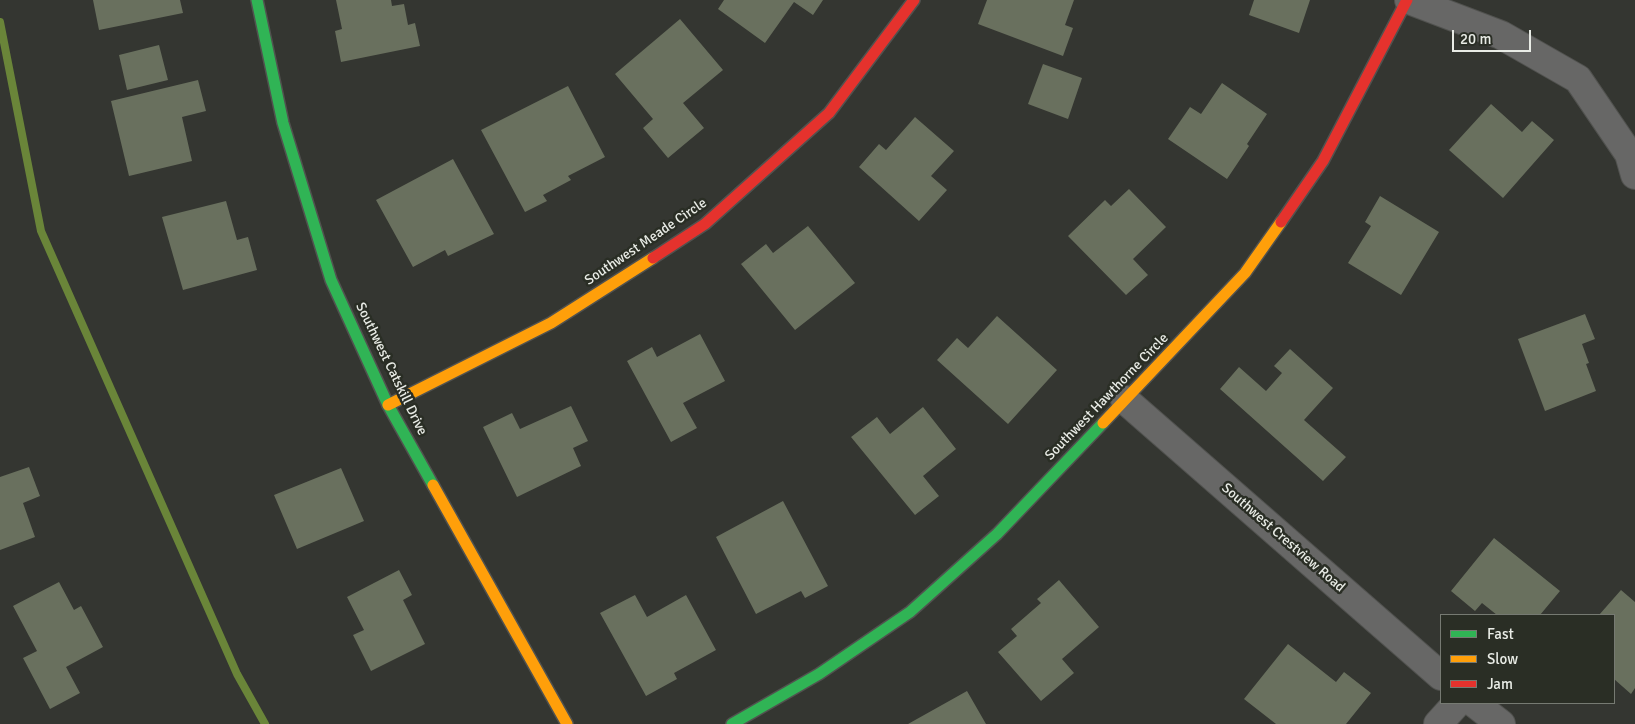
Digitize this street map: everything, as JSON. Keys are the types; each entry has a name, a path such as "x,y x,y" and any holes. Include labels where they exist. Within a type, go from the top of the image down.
{"street":[{"name":"Southwest Catskill Drive","path":"257,0 283,123 331,280 388,404 567,724"},
{"name":"Southwest Meade Circle","path":"388,404 551,323 705,224 829,113 914,0"},
{"path":"1408,0 1501,35 1578,79 1629,154 1635,175"},
{"name":"Southwest Hawthorne Circle","path":"732,724 819,674 910,612 997,534 1125,400 1250,265 1323,162 1408,0"},
{"name":"Southwest Crestview Road","path":"1125,400 1440,675"},
{"path":"1438,724 1456,704"},
{"path":"1475,704 1502,724"}],"building":[{"path":"93,0 180,0 183,13 99,30"},
{"path":"336,0 391,0 392,6 404,4 408,25 415,23 420,46 341,62 335,31 342,29"},
{"path":"724,0 823,0 813,15 794,2 765,43 718,9"},
{"path":"987,0 1074,0 1065,25 1073,28 1063,56 978,24"},
{"path":"1254,0 1310,0 1299,33 1249,15"},
{"path":"680,19 723,70 683,103 704,128 668,158 643,128 653,119 615,74"},
{"path":"159,45 168,80 127,90 119,55"},
{"path":"1043,64 1082,78 1068,119 1028,104"},
{"path":"198,80 206,111 182,117 192,161 129,176 111,101"},
{"path":"1222,83 1267,114 1227,179 1168,139 1190,107 1201,114"},
{"path":"568,86 605,157 568,176 571,180 543,195 547,201 525,212 481,130"},
{"path":"1491,104 1522,132 1532,121 1554,140 1503,198 1449,150"},
{"path":"915,117 954,151 931,176 947,190 919,221 859,167 879,144 886,150"},
{"path":"453,159 494,234 448,256 445,250 413,267 376,200"},
{"path":"1129,189 1166,227 1133,259 1148,275 1126,295 1068,236 1105,200 1111,206"},
{"path":"1380,196 1439,232 1401,295 1348,263 1371,226 1365,222"},
{"path":"226,201 237,240 248,237 257,270 183,290 162,217"},
{"path":"808,226 855,283 795,330 741,264 766,244 773,253"},
{"path":"1585,314 1595,339 1582,344 1589,363 1586,364 1596,391 1545,411 1518,339"},
{"path":"997,316 1057,370 1008,424 937,360 957,338 968,348"},
{"path":"700,334 725,381 683,403 697,428 671,442 627,361 652,347 657,357"},
{"path":"1290,349 1333,388 1304,420 1346,457 1323,481 1220,389 1239,367 1266,391 1282,373 1274,366"},
{"path":"571,406 588,441 573,448 581,466 517,497 483,427 512,413 520,429"},
{"path":"923,407 956,449 923,476 939,496 915,515 851,437 877,417 890,434"},
{"path":"29,467 40,496 23,503 35,537 0,550 0,477"},
{"path":"341,468 364,521 297,549 274,495"},
{"path":"783,501 828,586 805,598 801,591 756,614 716,537"},
{"path":"1494,538 1560,591 1541,614 1496,614 1482,603 1475,611 1451,591"},
{"path":"399,570 412,595 403,600 425,644 371,671 353,635 364,630 347,597"},
{"path":"1059,580 1099,627 1062,659 1074,673 1041,701 998,652 1017,636 1011,629 1041,603 1037,599"},
{"path":"59,582 74,610 81,606 103,647 66,667 80,693 50,709 23,658 37,651 13,606"},
{"path":"1621,590 1635,602 1635,688 1631,694 1615,680 1615,614 1600,614"},
{"path":"635,595 647,617 686,595 716,650 674,673 677,679 646,696 600,613"},
{"path":"1288,644 1336,682 1344,672 1371,693 1346,724 1276,724 1244,699"},
{"path":"967,691 986,724 908,724"}],"waterway":[{"path":"0,22 41,231 237,674 265,724"}],"traffic: fast":[{"path":"257,0 283,123 331,280 388,405 433,485"},
{"path":"732,724 819,674 910,612 997,534 1103,423"}],"traffic: slow":[{"path":"1103,423 1245,273 1281,222"},
{"path":"388,405 551,323 653,258"},
{"path":"433,485 567,724"}],"traffic: jam":[{"path":"653,258 705,224 829,113 914,0"},
{"path":"1281,222 1323,161 1407,0"}]}
